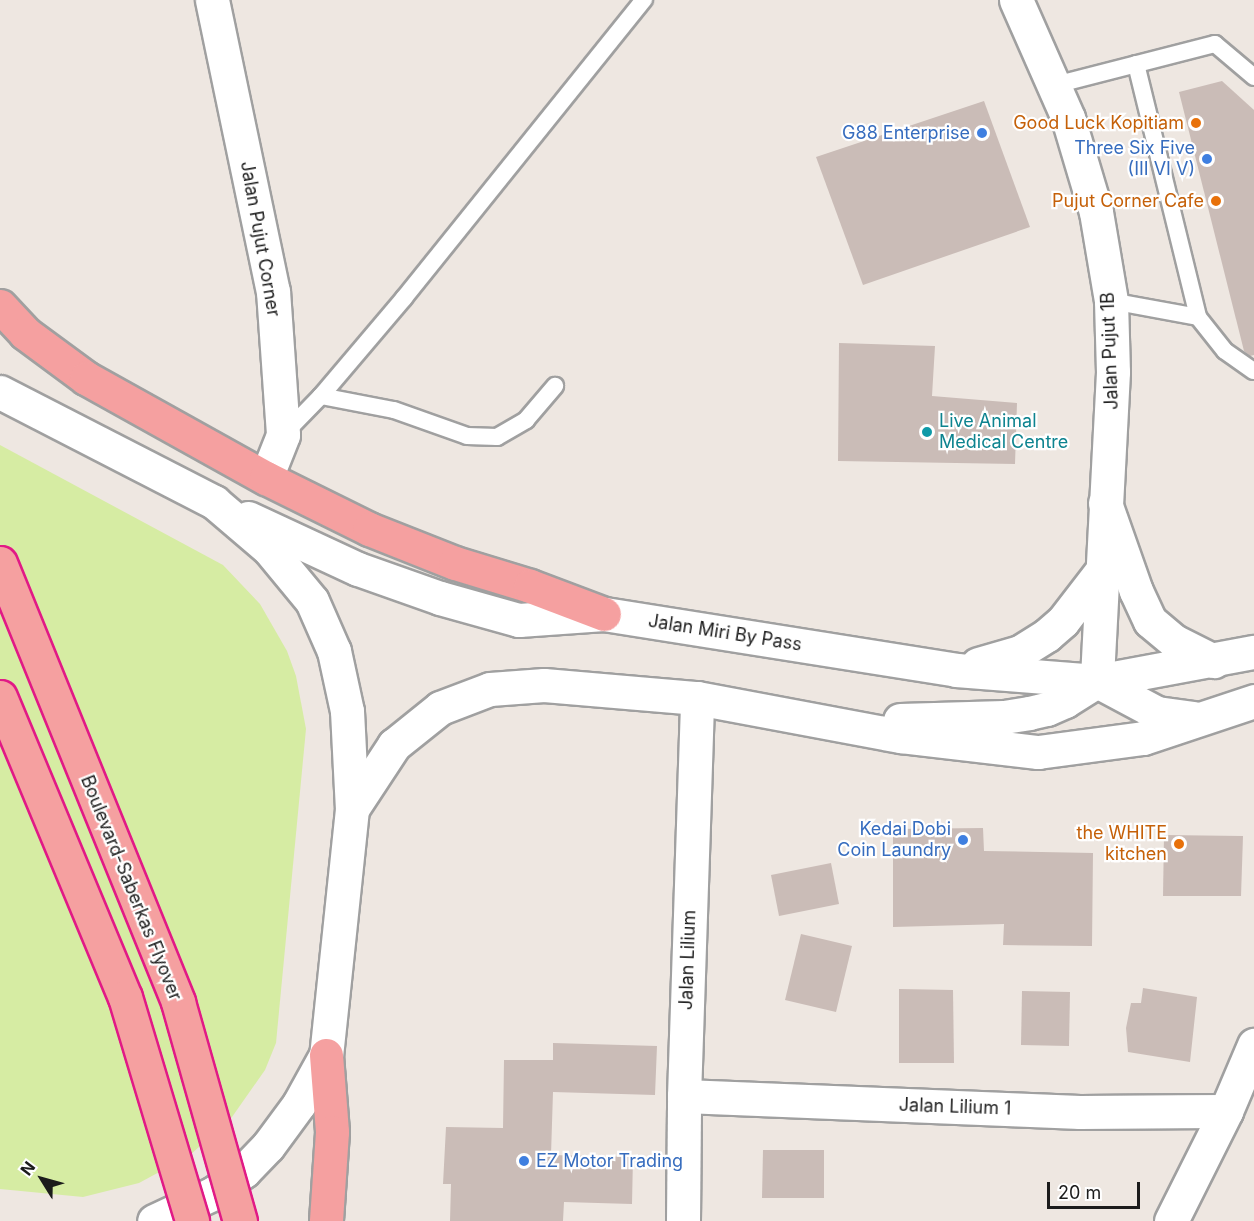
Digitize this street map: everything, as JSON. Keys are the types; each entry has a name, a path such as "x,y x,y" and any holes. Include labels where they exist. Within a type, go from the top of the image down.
{"highway":[{"path":"0,306 25,333 86,378 266,477 380,533 455,563 530,586 604,614"},
{"name":"Boulevard-Saberkas Flyover","path":"0,563 178,1002 240,1221"},
{"path":"0,697 124,997 192,1221"},
{"path":"326,1055 332,1132 326,1221"}],"street":[{"name":"Jalan Pujut Corner","path":"212,0 273,291 283,435 266,477"},
{"name":"Jalan Pujut 1B","path":"1016,0 1068,118 1096,212 1111,302 1113,372 1097,681"},
{"path":"0,392 214,502 268,549 312,601 334,651 347,711 352,809 326,1055 299,1104 268,1146 244,1171 214,1192 154,1221"},
{"name":"Jalan Miri By Pass","path":"214,502 358,569 441,598 519,620 604,614 956,670 1097,681 1254,652"},
{"path":"1105,503 1136,591 1150,621 1174,641 1214,661"},
{"path":"956,670 1020,652 1047,635 1063,621 1103,569"},
{"path":"848,724 913,719 1004,717 1029,713 1047,709 1065,701 1097,681 1157,713 1196,718"},
{"path":"352,809 394,745 440,708 490,689 544,685 697,698 848,724 901,736 1038,752 1143,738 1196,718 1254,701"},
{"name":"Jalan Lilium","path":"684,1221 684,1096 697,698"},
{"path":"1171,1221 1226,1111 1254,1045"},
{"name":"Jalan Lilium 1","path":"684,1096 1080,1112 1226,1111"}],"lane":[{"path":"283,435 321,396 404,298 644,0"},
{"path":"1055,85 1215,44 1254,77"},
{"path":"1136,64 1198,317 1225,351 1254,371"},
{"path":"1111,302 1198,317"},
{"path":"321,396 394,410 467,436 497,437 526,420 555,386"}],"green space":[{"path":"0,445 223,565 260,604 287,651 296,676 306,729 276,1043 265,1070 232,1117 189,1156 139,1183 83,1197 0,1189"}],"building":[{"path":"1222,81 1254,110 1254,355 1250,356 1244,351 1179,92"},
{"path":"984,101 1030,227 863,285 816,157"},
{"name":"Live Animal Medical Centre","path":"839,343 935,346 932,396 1017,403 1015,464 838,461"},
{"path":"983,828 984,851 1093,853 1092,946 1003,945 1004,924 893,927 893,829"},
{"path":"1164,835 1243,836 1241,896 1163,896"},
{"path":"831,863 839,904 779,916 771,875"},
{"path":"801,934 852,946 836,1012 785,1000"},
{"path":"1143,988 1197,997 1190,1062 1128,1052 1126,1028 1131,1003 1141,1003"},
{"path":"899,989 953,990 954,1063 899,1063"},
{"path":"1022,991 1070,992 1069,1046 1021,1045"},
{"path":"553,1043 657,1046 655,1095 553,1092 551,1155 633,1157 632,1204 564,1202 563,1221 450,1221 451,1184 443,1184 446,1127 503,1128 504,1060 553,1060"},
{"path":"763,1150 824,1150 824,1198 762,1198"}],"place":[{"name":"Good Luck Kopitiam","path":"1196,123"},
{"name":"G88 Enterprise","path":"982,133"},
{"name":"Three Six Five (III VI V)","path":"1207,159"},
{"name":"Pujut Corner Cafe","path":"1216,201"},
{"name":"Live Animal Medical Centre","path":"927,432"},
{"name":"Kedai Dobi Coin Laundry","path":"963,840"},
{"name":"the WHITE kitchen","path":"1179,844"},
{"name":"EZ Motor Trading","path":"524,1161"}]}
